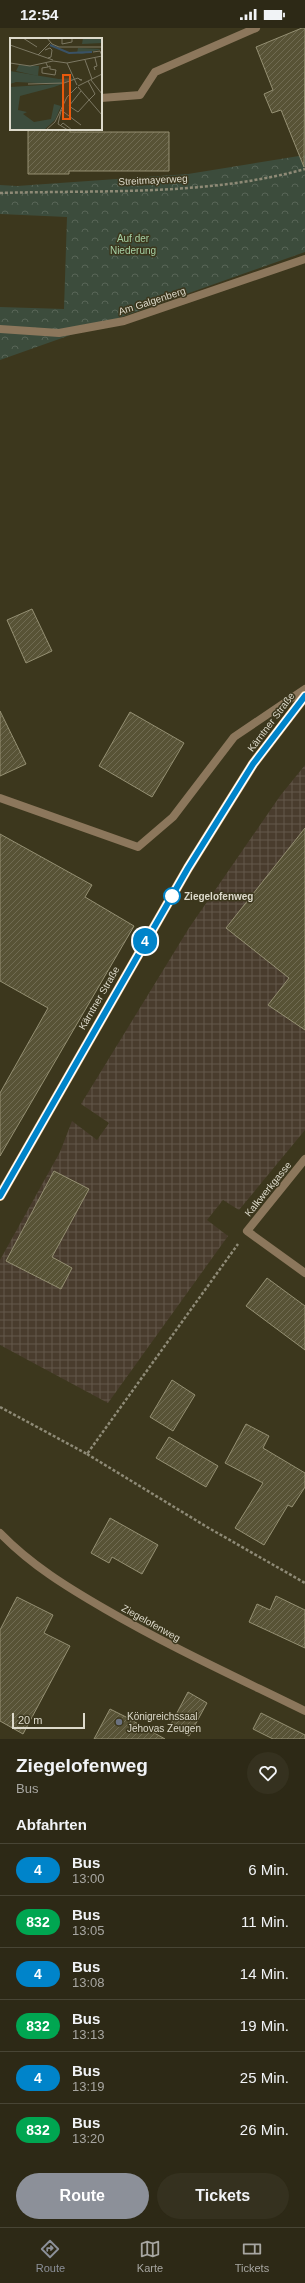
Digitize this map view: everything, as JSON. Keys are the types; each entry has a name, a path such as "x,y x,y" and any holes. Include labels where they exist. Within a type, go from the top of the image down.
{"main road":[{"name":"Kärntner Straße","path":"0,1196 188,868 253,764 305,696"}],"street":[{"path":"102,98 140,95 155,72 256,28"},
{"name":"Am Galgenberg","path":"0,329 59,333 124,321 305,259"},
{"path":"0,798 138,848 173,817 234,737 305,689"},
{"name":"Kalkwerkgasse","path":"247,1231 305,1159"},
{"path":"247,1231 305,1273"},
{"name":"Ziegelofenweg","path":"0,1533 14,1547 52,1578 132,1624 305,1711"}],"path":[{"name":"Streitmayerweg","path":"0,193 168,189 242,182 305,169"},
{"path":"87,1454 247,1231"},
{"path":"0,1407 87,1454 207,1527 305,1583"}],"shaded area":[{"path":"305,765 305,1130 239,1210 223,1200 207,1220 228,1236 108,1403 0,1345 0,1260 60,1152 72,1121 97,1140 109,1123 81,1104 189,928 280,796"}],"green space":[{"name":"Auf der Niederung","path":"305,155 305,252 0,360 0,307 64,309 67,217 0,214 0,185 17,186 188,174"}],"building":[{"path":"305,28 304,167 281,110 272,113 264,94 273,90 256,47"},
{"path":"28,130 70,130 70,132 169,132 169,171 69,171 69,174 28,174"},
{"path":"32,609 52,651 26,663 7,620"},
{"path":"0,711 26,764 0,776"},
{"path":"130,712 184,743 152,797 99,766"},
{"path":"305,828 305,1030 268,1005 289,978 226,928"},
{"path":"0,834 92,885 85,897 134,926 0,1156 0,1093 48,1008 0,981"},
{"path":"54,1171 89,1189 52,1257 72,1268 61,1289 6,1261"},
{"path":"267,1278 305,1306 305,1350 246,1306"},
{"path":"172,1380 195,1395 173,1431 150,1417"},
{"path":"246,1424 269,1436 263,1448 305,1473 305,1487 292,1507 288,1505 264,1545 235,1528 263,1483 225,1463"},
{"path":"169,1437 218,1466 206,1487 156,1458"},
{"path":"110,1518 158,1545 142,1574 112,1557 109,1563 91,1553"},
{"path":"276,1596 305,1610 305,1648 249,1622 257,1604 270,1610"},
{"path":"17,1597 53,1615 44,1633 70,1646 23,1734 0,1721 0,1630"},
{"path":"188,1692 207,1703 189,1736 170,1726"},
{"name":"Königreichssaal Jehovas Zeugen","path":"110,1709 126,1717 165,1739 94,1739"},
{"path":"261,1713 305,1735 305,1739 273,1739 253,1729"}],"bus line":[{"name":"4","path":"0,1196 56,1095 188,868 253,764 305,696"}],"place":[{"name":"Ziegelofenweg","path":"172,896"},
{"name":"Königreichssaal Jehovas Zeugen","path":"119,1722"}]}
